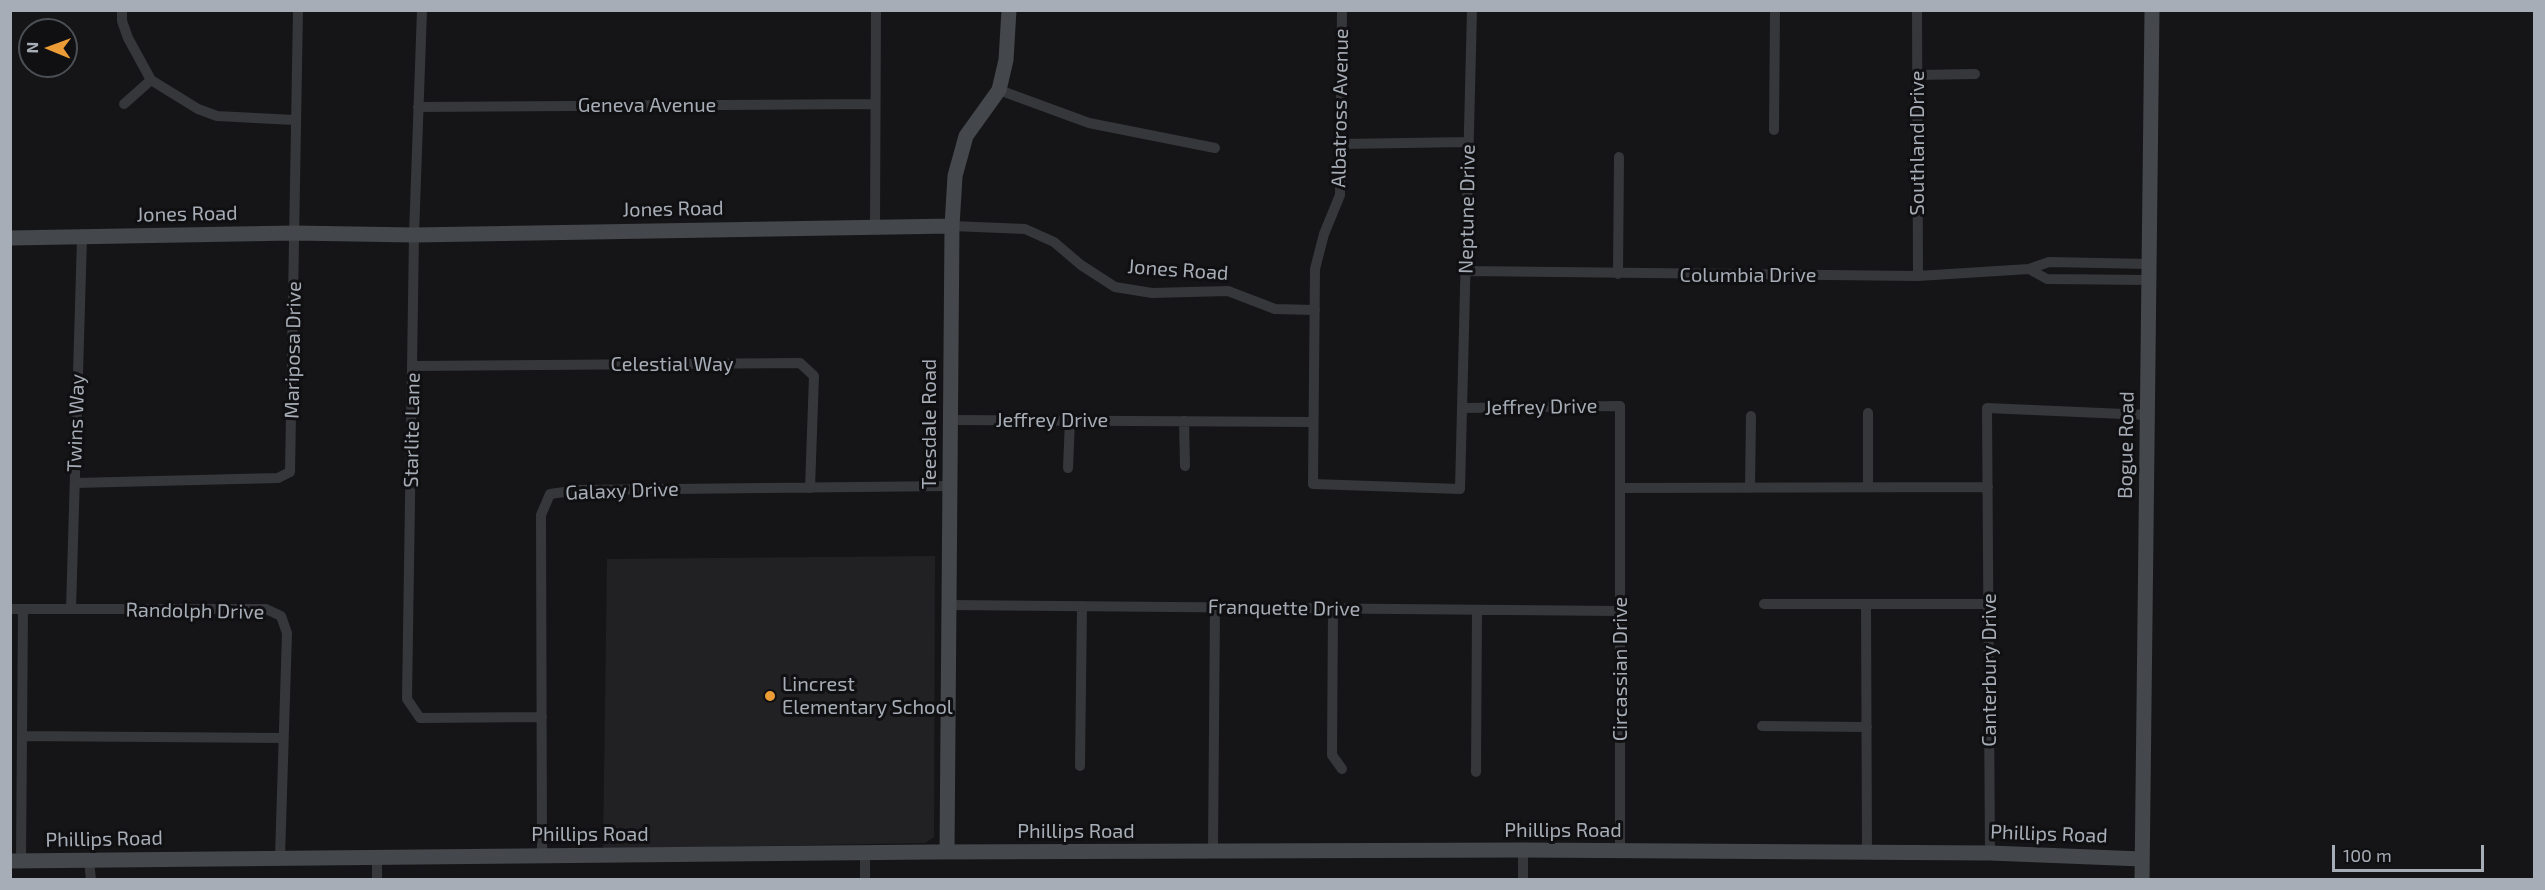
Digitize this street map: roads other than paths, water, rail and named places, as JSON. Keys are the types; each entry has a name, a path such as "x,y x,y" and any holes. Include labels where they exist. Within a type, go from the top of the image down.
{"street":[{"path":"122,10 122,21 128,38 151,80 198,109 217,116 294,120"},
{"name":"Mariposa Drive","path":"75,483 278,478 290,472 294,120 298,10"},
{"path":"875,227 876,10"},
{"name":"Teesdale Road","path":"947,852 952,226 955,176 966,136 999,90 1006,60 1009,10"},
{"name":"Albatross Avenue","path":"1313,422 1315,269 1324,234 1340,195 1342,10"},
{"name":"Neptune Drive","path":"1463,408 1472,10"},
{"path":"1774,130 1775,10"},
{"name":"Southland Drive","path":"1917,10 1918,276"},
{"name":"Bogue Road","path":"2142,879 2152,10"},
{"name":"Starlite Lane","path":"421,14 414,235 407,699 420,718 542,717"},
{"path":"1917,75 1975,74"},
{"path":"124,104 151,80"},
{"path":"999,90 1089,123 1215,148"},
{"name":"Geneva Avenue","path":"418,107 875,104"},
{"path":"1341,144 1469,142"},
{"path":"1618,274 1619,157"},
{"name":"Jones Road","path":"10,238 294,233 414,235 952,226 1025,229 1054,242 1081,265 1115,287 1152,293 1228,291 1275,309 1315,310"},
{"name":"Twins Way","path":"71,609 82,238"},
{"name":"Columbia Drive","path":"1466,271 1918,276 2029,269 2049,262 2149,272"},
{"name":"Columbia Drive","path":"2029,269 2047,279 2149,272"},
{"name":"Celestial Way","path":"413,366 800,363 814,376 810,488"},
{"name":"Jeffrey Drive","path":"950,420 1313,422 1313,484 1460,489 1463,408 1620,406 1620,488"},
{"path":"1620,488 1988,487 1988,408 2147,415"},
{"path":"1868,413 1868,487"},
{"path":"1750,488 1751,416"},
{"path":"1068,468 1070,420"},
{"path":"1184,421 1185,466"},
{"name":"Galaxy Drive","path":"542,855 541,515 550,494 579,490 950,486"},
{"name":"Canterbury Drive","path":"1988,487 1990,853"},
{"name":"Circassian Drive","path":"1620,488 1620,851"},
{"path":"1764,604 1989,604"},
{"path":"1866,604 1867,852"},
{"name":"Franquette Drive","path":"949,605 1619,611"},
{"path":"1080,766 1082,606"},
{"path":"1213,851 1215,607"},
{"path":"1333,608 1332,755 1342,769"},
{"name":"Randolph Drive","path":"10,609 266,609 280,616 287,633 280,857"},
{"path":"16,861 22,736 23,609"},
{"path":"1476,772 1477,610"},
{"path":"1762,726 1867,727"},
{"path":"22,736 283,738"},
{"path":"1523,850 1524,879"},
{"name":"Phillips Road","path":"16,861 947,852 1523,850 1990,853 2142,859"},
{"path":"865,853 865,879"},
{"path":"377,857 377,879"},
{"path":"89,860 91,879"}],"place":[{"name":"Lincrest Elementary School","path":"770,696"}]}
